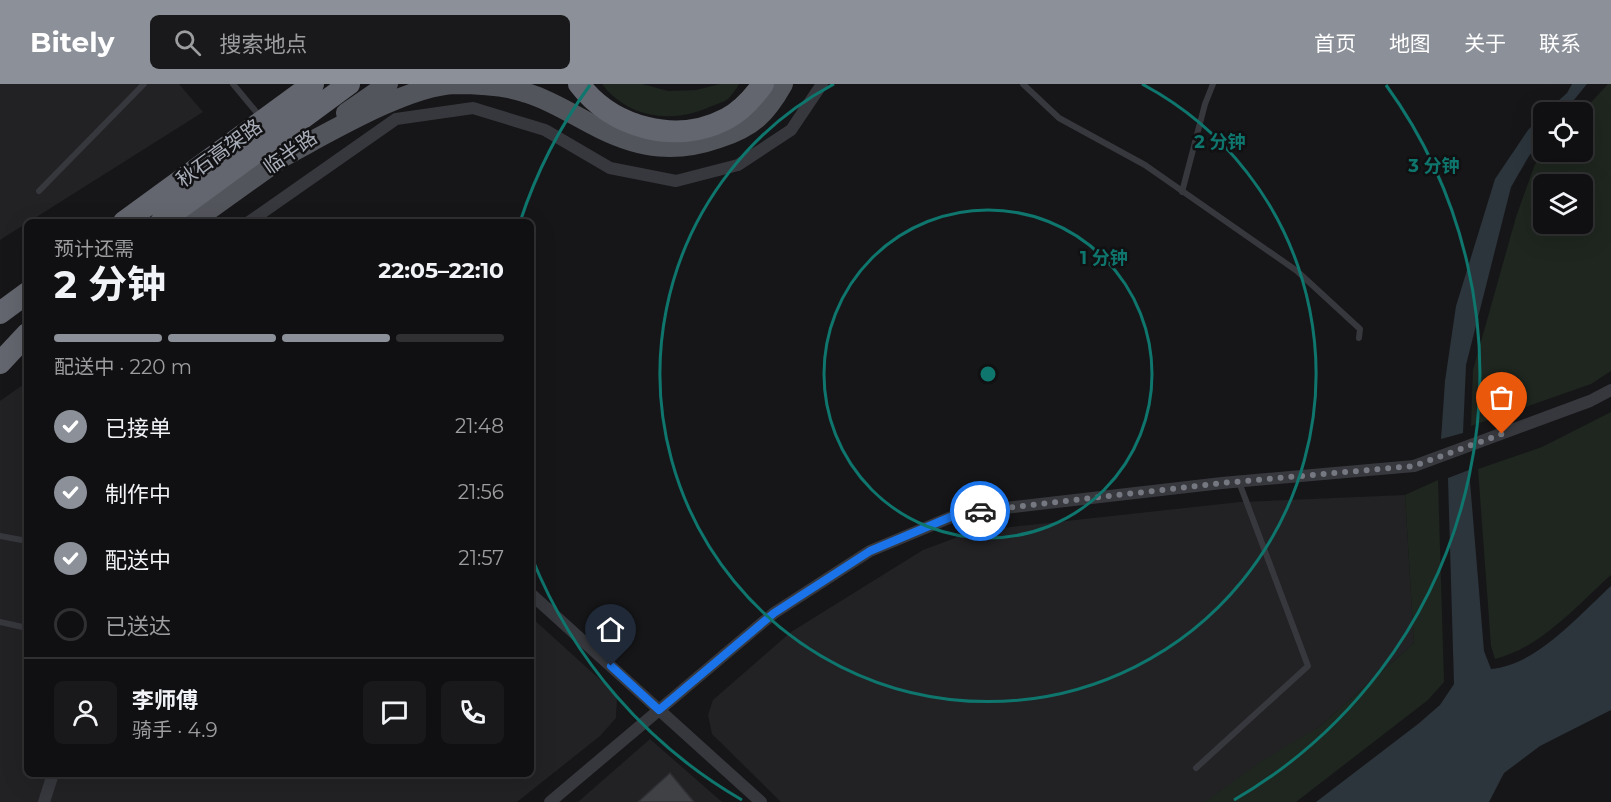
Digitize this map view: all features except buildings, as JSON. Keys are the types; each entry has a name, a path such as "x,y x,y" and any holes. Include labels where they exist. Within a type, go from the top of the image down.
{"highway":[{"name":"秋石高架路","path":"127,219 313,84"},
{"name":"秋石高架路","path":"165,219 349,84"},
{"path":"579,84 603,109 623,120 648,128 677,132 703,128 727,119 747,104 763,84"},
{"path":"0,303 24,293"},
{"path":"0,313 24,294"},
{"path":"0,338 24,321"},
{"path":"0,364 24,347"}],"main road":[{"path":"127,219 297,84"},
{"name":"临半路","path":"196,219 388,84"},
{"path":"279,159 373,111 427,88 454,84 493,86 526,92 628,140 660,148 683,148 732,134 756,121 773,102 783,84"},
{"path":"0,319 24,300"}],"street":[{"path":"253,219 396,118 472,108 545,130 610,168 676,181 738,165 791,130 822,84"},
{"path":"550,802 784,607 870,551 960,513 1239,482 1414,466 1590,401 1611,390"},
{"path":"534,597 760,802"},
{"path":"44,802 52,777"}],"lane":[{"path":"39,191 144,84"},
{"path":"233,84 258,114"},
{"path":"1023,84 1059,118 1145,165 1297,272 1360,329 1359,338"},
{"path":"1182,192 1204,104 1213,84"},
{"path":"1196,768 1308,666 1239,482"},
{"path":"0,537 24,541"},
{"path":"0,622 24,627"}],"shaded area":[{"path":"0,84 179,84 203,112 33,219 24,219 24,225 0,240"},
{"path":"602,84 642,84 668,91 696,90 720,84 739,84 723,102 693,113 664,116 636,110 624,104"},
{"path":"1572,84 1587,84 1572,102 1557,102 1567,93"},
{"path":"1608,84 1611,84 1611,371 1591,384 1471,426 1473,370 1516,217 1537,162 1593,162 1591,102"},
{"path":"1533,125 1533,151 1511,187 1466,365 1463,433 1441,439 1445,381 1456,306 1495,179"},
{"path":"24,384 24,777 534,777 534,620 617,695 616,718 600,736 517,802 0,802 0,401"},
{"path":"1611,412 1611,575 1543,635 1512,653 1495,659 1491,646 1478,469 1542,447"},
{"path":"1469,470 1484,651 1491,669 1508,666 1540,649 1571,624 1611,586 1611,710 1540,746 1504,773 1489,802 1316,802 1418,724 1440,705 1454,684 1448,478"},
{"path":"1438,480 1444,682 1428,700 1296,802 1205,802 1260,762 1319,727 1414,643 1405,495"},
{"path":"1405,495 1414,643 1319,727 1209,802 781,802 712,734 708,715 713,700 791,632 923,550 974,531 1240,502"},
{"path":"650,739 722,802 578,802"}],"way so far":[{"path":"980,511 1222,483 1414,466 1502,434"}],"route":[{"path":"611,666 659,710 774,613 870,551 960,513 980,511"}]}
